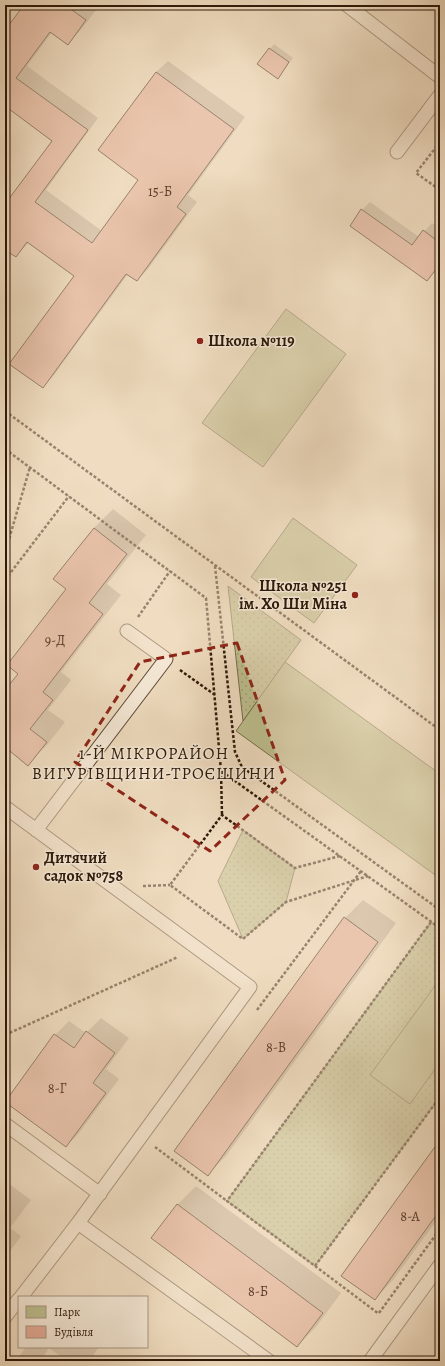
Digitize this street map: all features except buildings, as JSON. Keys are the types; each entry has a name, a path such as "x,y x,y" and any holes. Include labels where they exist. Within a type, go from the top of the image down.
{"lane":[{"path":"347,5 440,77"},
{"path":"397,152 440,95"},
{"path":"36,830 166,659 127,631"},
{"path":"5,807 250,987 100,1194 22,1296"},
{"path":"5,1124 100,1194"},
{"path":"78,1223 269,1361"},
{"path":"370,1361 440,1265"},
{"path":"5,1317 18,1301"}],"path":[{"path":"440,142 416,173 440,190"},
{"path":"5,411 440,730"},
{"path":"5,449 206,598 221,771 222,815 170,885 243,939 286,902 368,876"},
{"path":"5,455 11,453"},
{"path":"5,553 30,467"},
{"path":"5,580 69,496"},
{"path":"215,566 234,752 242,767 440,910"},
{"path":"5,570 10,573"},
{"path":"127,631 170,571"},
{"path":"166,659 215,695"},
{"path":"221,771 440,928"},
{"path":"222,815 295,868 340,856"},
{"path":"227,1201 431,922"},
{"path":"5,1035 197,948"},
{"path":"316,1266 440,1097"},
{"path":"141,1137 395,1326"},
{"path":"378,1314 440,1229"}],"highlighted area":[{"path":"237,643 285,780 210,851 75,762 140,662"}],"green space":[{"path":"286,309 346,354 263,467 202,423"},
{"path":"293,518 357,565 314,623 251,577"},
{"path":"228,586 301,640 243,721"},
{"path":"285,662 440,774 440,873 438,877 236,731"},
{"path":"243,830 295,868 286,902 243,939 218,881"},
{"path":"431,922 440,928 440,1097 315,1266 227,1201"},
{"path":"440,979 440,1062 410,1104 370,1075"}],"place":[{"name":"Школа №119","path":"200,341"},
{"name":"Школа №251 ім. Хо Ши Міна","path":"355,595"},
{"name":"Дитячий садок №758","path":"36,867"}],"district":[{"name":"1-Й МІКРОРАЙОН ВИГУРІВЩИНИ-ТРОЄЩИНИ","path":"154,763"}]}
